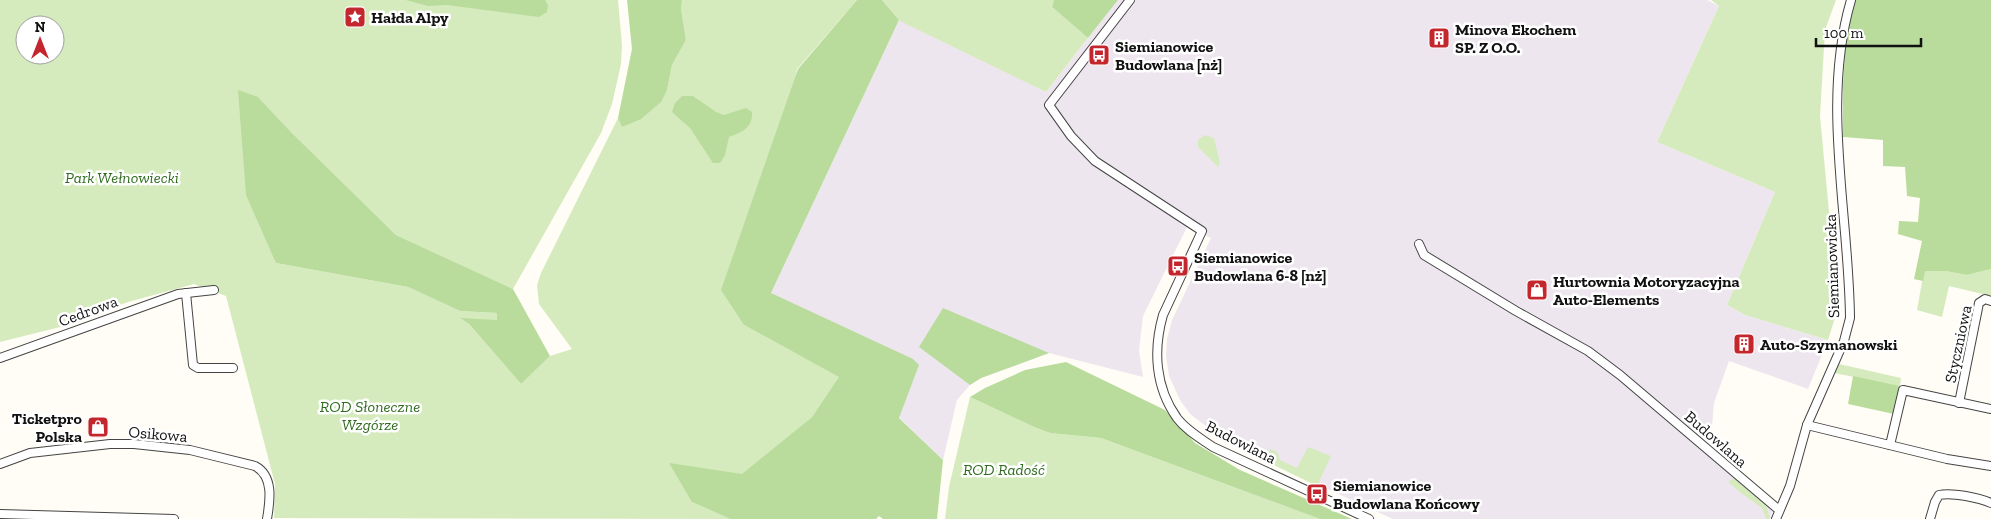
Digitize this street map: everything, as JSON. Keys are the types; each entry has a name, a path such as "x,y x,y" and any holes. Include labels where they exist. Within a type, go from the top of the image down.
{"street":[{"name":"Budowlana","path":"1130,0 1048,105 1071,136 1095,161 1202,231 1163,315 1156,345 1158,370 1163,392 1178,418 1193,433 1213,447 1369,519"},
{"name":"Siemianowicka","path":"1776,519 1790,486 1807,425 1844,341 1850,318 1838,114 1844,24 1852,0"},
{"name":"Budowlana","path":"1419,244 1424,256 1588,351 1636,388 1779,510"},
{"name":"Cedrowa","path":"0,358 168,297 214,290"},
{"path":"186,293 193,365 198,368 233,368"},
{"name":"Styczniowa","path":"1959,403 1979,303 1985,299 1991,300"},
{"name":"Styczniowa","path":"1890,445 1903,390 1991,409"},
{"path":"1807,425 1948,460 1991,466"},
{"name":"Osikowa","path":"0,464 30,453 110,444 134,444 190,450 255,466 261,470 268,479 269,487 267,519"},
{"path":"1930,519 1935,502 1940,495 1946,494 1991,504"},
{"path":"0,514 174,519"}],"shaded area":[{"path":"1118,0 1707,0 1719,6 1657,142 1775,192 1727,305 1745,315 1828,340 1808,389 1729,361 1714,403 1711,439 1701,446 1773,509 1770,519 1393,519 1253,455 1219,436 1190,414 1180,400 1169,376 1166,356 1167,339 1172,320 1211,238 1187,227 1143,316 1139,351 1143,377 1049,353 981,378 970,385 957,400 943,460 771,293 899,20 1046,92"}],"green space":[{"path":"0,0 618,0 622,45 621,64 612,104 601,133 513,289 396,235 258,97 276,263 408,287 460,311 497,313 497,321 461,319 470,325 521,384 550,356 572,349 539,304 537,285 541,273 618,118 623,127 667,90 672,65 686,40 681,9 682,0 857,0 797,69 744,325 840,377 812,417 742,475 692,502 730,519 274,518 275,484 226,296 194,284 128,302 64,326 0,342"},
{"path":"406,0 545,0 548,5 547,12 539,17 447,5 428,6"},
{"path":"627,0 682,0 681,9 686,40 672,65 667,90 661,102 641,119 622,127 618,118 632,49"},
{"path":"857,0 882,0 899,20 771,293 913,359 919,365 899,418 943,460 937,519 883,519 879,516 876,519 730,519 692,502 669,463 742,474 812,417 839,377 744,325 721,290 798,69"},
{"path":"882,0 1054,0 1052,7 1088,38 1046,92 900,21"},
{"path":"1054,0 1118,0 1088,38 1052,7"},
{"path":"1711,0 1836,0 1825,30 1820,116 1838,308 1828,340 1745,315 1727,305 1775,192 1657,142 1719,6"},
{"path":"1856,0 1991,0 1991,269 1967,275 1945,271 1925,271 1923,281 1914,279 1922,241 1898,234 1899,221 1918,222 1920,198 1907,196 1905,167 1883,166 1883,140 1843,137 1843,84 1847,22"},
{"path":"238,90 258,97 396,235 513,289 550,356 521,384 470,325 460,318 497,320 497,313 460,311 408,287 276,263 246,195"},
{"path":"682,96 693,96 716,112 724,115 746,108 752,112 749,126 729,137 725,155 720,163 713,163 690,128 672,112 675,103"},
{"path":"1205,135 1214,138 1220,163 1218,167 1198,147 1198,140"},
{"path":"1991,269 1991,296 1949,286 1942,317 1917,310 1924,271 1945,271 1967,275"},
{"path":"943,308 1049,353 981,378 970,385 919,347"},
{"path":"1066,362 1165,410 1195,443 1240,470 1352,519 1320,519 1101,438 1050,433 970,397 1025,370"},
{"path":"1839,364 1901,378 1900,386 1834,373"},
{"path":"1853,376 1900,386 1894,414 1848,404"},
{"name":"ROD Radość","path":"970,397 1050,433 1101,438 1320,519 945,519 949,487"},
{"path":"1308,447 1331,456 1317,486 1253,455 1253,451 1258,450 1267,455 1270,449 1277,452 1280,460 1297,468"},
{"path":"1734,478 1764,503 1770,519 1766,519 1762,508 1728,482"}],"place":[{"name":"Hałda Alpy","path":"355,17"},
{"name":"Minova Ekochem SP. Z O.O.","path":"1439,38"},
{"name":"Siemianowice Budowlana [nż]","path":"1099,55"},
{"name":"Siemianowice Budowlana 6-8 [nż]","path":"1178,266"},
{"name":"Hurtownia Motoryzacyjna Auto-Elements","path":"1537,290"},
{"name":"Auto-Szymanowski","path":"1744,344"},
{"name":"Ticketpro Polska","path":"98,427"},
{"name":"Siemianowice Budowlana Końcowy","path":"1317,494"}],"park label":[{"name":"Park Wełnowiecki","path":"122,177"},
{"name":"ROD Słoneczne Wzgórze","path":"370,415"}]}
